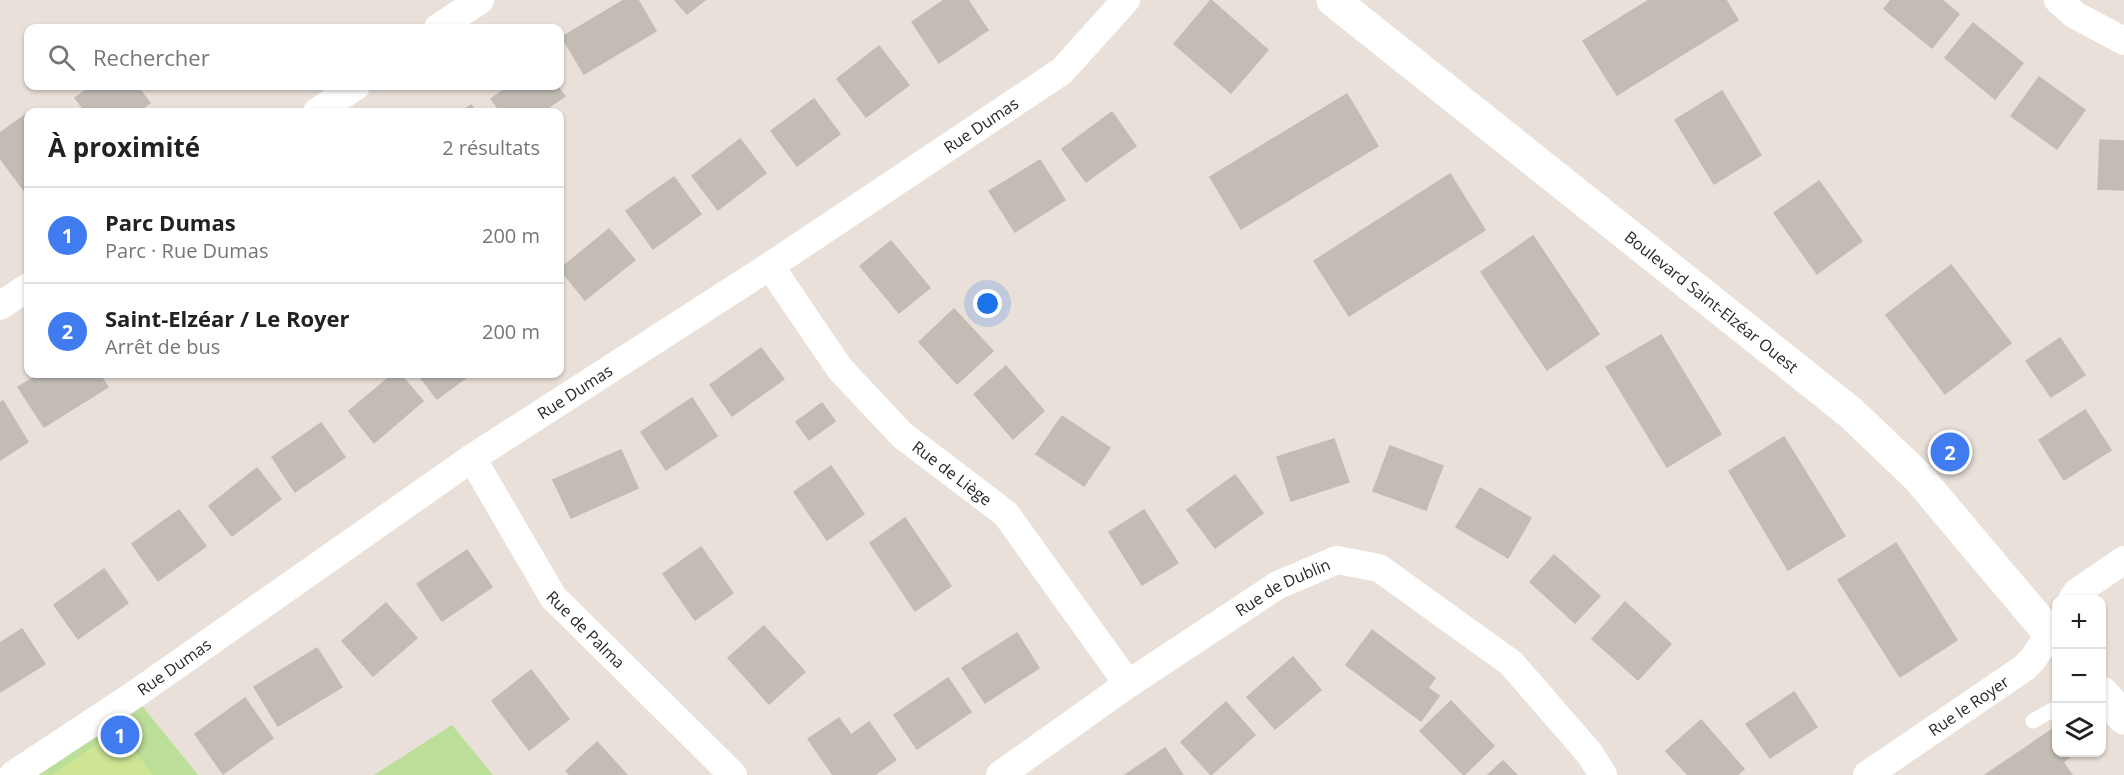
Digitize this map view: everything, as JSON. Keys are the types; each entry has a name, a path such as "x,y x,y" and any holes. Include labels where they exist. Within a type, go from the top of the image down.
{"street":[{"path":"444,24 480,0"},
{"name":"Rue Dumas","path":"13,775 134,696 471,458 770,266 1062,71 1125,0"},
{"name":"Boulevard Saint-Elzéar Ouest","path":"1333,0 1851,413 1918,477 2052,631"},
{"path":"2058,0 2075,15 2124,41"},
{"path":"323,108 350,90"},
{"name":"Rue de Liège","path":"770,266 840,369 902,435 1006,514 1128,684"},
{"path":"0,306 24,290"},
{"name":"Rue de Palma","path":"471,458 553,597 733,775"},
{"name":"Rue de Dublin","path":"1000,775 1128,684 1278,585 1337,560 1379,568 1511,663 1590,754 1603,775"},
{"path":"2075,595 2124,560"},
{"name":"Rue le Royer","path":"1868,775 2024,668 2052,635"},
{"path":"2106,698 2124,718"}],"lane":[{"path":"2033,721 2052,710"}],"green space":[{"path":"134,696 198,775 13,775"},
{"path":"452,725 493,775 374,775"},
{"path":"118,729 153,775 52,775"}],"building":[{"path":"624,0 638,0 656,31 584,74 564,40 564,36"},
{"path":"675,0 705,0 687,14"},
{"path":"944,0 968,0 988,30 939,63 912,22"},
{"path":"1211,0 1268,50 1231,93 1174,44"},
{"path":"1649,0 1726,0 1738,20 1617,95 1583,41"},
{"path":"1891,0 1942,0 1959,14 1932,48 1884,9"},
{"path":"1973,23 2023,63 1995,99 1945,58"},
{"path":"879,46 909,85 866,117 837,79"},
{"path":"2039,77 2085,110 2057,149 2011,116"},
{"path":"86,90 140,90 150,103 143,108 83,108 75,98"},
{"path":"503,90 560,90 565,96 548,108 498,108 491,99"},
{"path":"1722,91 1761,155 1714,184 1675,120"},
{"path":"1347,94 1378,146 1241,229 1210,177"},
{"path":"814,99 840,134 797,166 771,131"},
{"path":"1112,112 1136,146 1086,182 1062,149"},
{"path":"24,116 24,191 0,158 0,133"},
{"path":"740,139 766,173 718,210 692,176"},
{"path":"2100,140 2124,141 2124,190 2098,189"},
{"path":"1040,160 1065,200 1015,232 989,191"},
{"path":"1450,174 1485,230 1349,316 1314,261"},
{"path":"674,177 701,214 653,249 626,211"},
{"path":"1819,181 1862,241 1817,274 1774,213"},
{"path":"609,229 635,260 585,300 564,274 564,266"},
{"path":"1533,236 1599,334 1547,370 1481,272"},
{"path":"891,241 930,288 899,313 860,266"},
{"path":"1951,265 2011,343 1945,394 1886,315"},
{"path":"954,309 993,351 957,384 919,342"},
{"path":"1661,335 1721,434 1667,467 1606,367"},
{"path":"2060,338 2085,375 2051,397 2026,361"},
{"path":"761,348 784,379 732,416 710,385"},
{"path":"1006,366 1044,411 1013,439 974,394"},
{"path":"33,378 102,378 108,387 44,427 18,387"},
{"path":"388,378 403,378 423,401 374,443 349,411"},
{"path":"421,378 466,378 437,399"},
{"path":"692,398 717,436 666,470 641,432"},
{"path":"3,401 28,442 0,460 0,403"},
{"path":"822,403 835,421 809,440 796,422"},
{"path":"2085,410 2111,450 2064,480 2039,440"},
{"path":"1062,416 1110,448 1084,486 1036,454"},
{"path":"321,423 345,457 295,492 272,457"},
{"path":"1784,437 1845,536 1788,570 1729,471"},
{"path":"1334,439 1349,482 1291,501 1277,457"},
{"path":"1390,446 1443,466 1426,510 1373,491"},
{"path":"621,450 638,488 571,518 553,480"},
{"path":"831,466 864,514 827,540 794,492"},
{"path":"257,468 281,499 232,536 209,506"},
{"path":"1235,475 1263,513 1215,548 1187,510"},
{"path":"1480,488 1531,518 1508,558 1456,527"},
{"path":"179,510 206,546 158,581 132,544"},
{"path":"1144,510 1178,563 1142,585 1109,532"},
{"path":"905,518 951,586 915,611 870,543"},
{"path":"1896,543 1957,640 1900,677 1838,580"},
{"path":"701,547 733,593 695,620 663,574"},
{"path":"467,550 492,587 442,621 417,584"},
{"path":"1554,555 1600,596 1575,623 1530,582"},
{"path":"104,569 128,603 78,639 54,605"},
{"path":"1625,602 1671,644 1638,680 1592,639"},
{"path":"386,603 417,638 373,676 342,641"},
{"path":"764,626 805,672 769,704 728,658"},
{"path":"22,629 45,664 0,692 0,643"},
{"path":"1372,630 1435,678 1428,688 1439,696 1421,721 1346,665"},
{"path":"1017,633 1039,668 985,703 962,668"},
{"path":"317,648 342,687 278,726 254,687"},
{"path":"1293,657 1321,690 1275,729 1247,697"},
{"path":"531,670 569,719 529,750 492,701"},
{"path":"948,678 971,712 917,749 894,715"},
{"path":"1794,692 1817,727 1770,758 1746,724"},
{"path":"245,698 273,738 223,774 195,734"},
{"path":"1451,701 1494,746 1464,775 1420,731"},
{"path":"1226,702 1255,735 1211,775 1181,742"},
{"path":"839,718 851,735 869,722 896,760 874,775 833,775 808,739"},
{"path":"1701,720 1744,769 1737,775 1688,775 1666,751"},
{"path":"2052,730 2052,757 2070,757 2063,762 2072,775 1985,775"},
{"path":"597,742 627,775 570,775 566,771"},
{"path":"1165,748 1183,775 1125,775"},
{"path":"1503,761 1517,775 1488,775"}],"place":[{"name":"Saint-Elzéar / Le Royer","path":"1950,452"},
{"name":"Parc Dumas","path":"120,735"}]}
